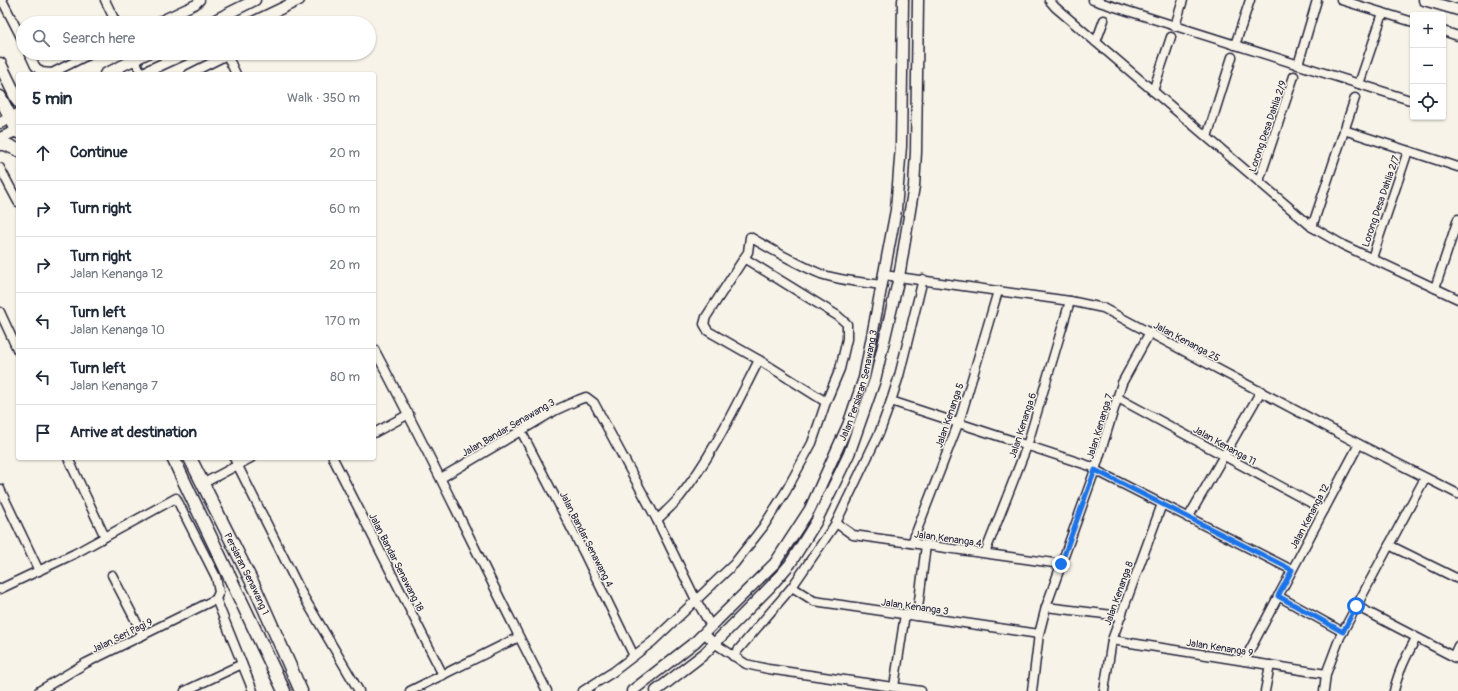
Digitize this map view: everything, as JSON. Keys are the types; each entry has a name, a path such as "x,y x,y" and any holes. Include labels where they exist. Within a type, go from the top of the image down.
{"main road":[{"path":"0,64 16,97"},
{"path":"7,78 16,85"},
{"path":"0,97 9,118 16,128"},
{"path":"0,144 5,144 16,149"},
{"name":"Persiaran Senawang 1","path":"174,460 284,691"},
{"name":"Persiaran Senawang 1","path":"191,460 256,590 301,691"}],"street":[{"path":"2,0 16,27"},
{"path":"105,0 113,16"},
{"path":"170,16 196,4 200,0"},
{"path":"223,16 255,0"},
{"path":"265,16 298,0"},
{"name":"Jalan Persiaran Senawang 3","path":"632,691 695,642 775,563 810,509 848,425 864,378 896,210 901,146 903,0"},
{"name":"Jalan Persiaran Senawang 3","path":"656,691 704,654 770,587 790,564 816,522 848,454 875,380 899,276 914,186 916,152 918,0"},
{"path":"1049,0 1055,7 1312,227 1343,244 1458,299"},
{"path":"1093,0 1410,100"},
{"path":"1175,26 1183,0"},
{"path":"1236,45 1250,0"},
{"path":"1298,65 1317,0"},
{"path":"1341,0 1410,21"},
{"path":"1424,0 1458,10"},
{"path":"1360,84 1383,13"},
{"path":"1096,42 1104,20"},
{"path":"1446,33 1458,36"},
{"path":"1153,91 1171,37"},
{"path":"1206,137 1232,57"},
{"path":"32,60 35,66 41,72"},
{"path":"54,72 78,60"},
{"path":"108,72 127,60"},
{"path":"135,60 140,72"},
{"path":"145,72 172,60"},
{"path":"193,72 216,60"},
{"path":"230,60 235,72"},
{"name":"Lorong Desa Dahlia 2/9","path":"1258,181 1294,76"},
{"path":"1312,227 1355,98"},
{"path":"1344,130 1458,167"},
{"path":"0,138 16,132"},
{"name":"Lorong Desa Dahlia 2/7","path":"1372,258 1408,151"},
{"path":"0,168 16,198"},
{"path":"1435,288 1458,219"},
{"name":"Jalan Kenanga 25","path":"744,258 748,252 750,236 786,258 822,274 848,280 883,280 899,276 1070,300 1104,308 1359,444 1458,494"},
{"path":"583,691 613,672 652,642 734,564 763,527 786,491 812,443 826,402 840,369 847,339 846,324 838,316 744,258 706,316 704,324 708,331 759,360 826,402"},
{"path":"733,656 792,587 836,523 880,432 901,369 923,279"},
{"name":"Jalan Kenanga 5","path":"912,543 958,424 998,291"},
{"name":"Jalan Kenanga 6","path":"985,553 1027,446 1070,300"},
{"path":"0,312 16,347"},
{"name":"Jalan Kenanga 7","path":"1032,691 1039,634 1046,607 1096,469 1122,383 1150,332"},
{"path":"376,353 409,414 547,691"},
{"path":"759,360 700,470 678,499 657,520 696,600 707,630 714,643 746,664 768,669 920,691"},
{"path":"1188,518 1261,391"},
{"name":"Jalan Bandar Senawang 3","path":"441,478 556,410 586,397 594,403 657,520"},
{"name":"Jalan Kenanga 11","path":"1118,398 1324,510"},
{"path":"891,400 958,424 1096,469 1188,518 1292,570"},
{"path":"376,432 409,414"},
{"name":"Jalan Bandar Senawang 4","path":"520,431 585,555 634,656"},
{"name":"Jalan Kenanga 12","path":"1244,661 1359,444"},
{"path":"69,460 105,537"},
{"name":"Jalan Bandar Senawang 18","path":"334,460 443,675"},
{"path":"202,484 236,462 302,594 358,691"},
{"path":"1324,691 1326,674 1343,632 1425,478"},
{"path":"0,489 2,501 39,571"},
{"path":"0,589 105,537 176,498 216,577 219,592 216,599 253,691"},
{"name":"Jalan Kenanga 8","path":"1104,691 1112,640 1162,504"},
{"name":"Jalan Kenanga 4","path":"836,523 853,535 1061,564"},
{"path":"917,616 926,545"},
{"path":"1389,545 1458,579"},
{"path":"112,576 143,635"},
{"name":"Jalan Kenanga 3","path":"792,587 814,601 1039,634"},
{"path":"1278,596 1343,632"},
{"name":"Jalan Seri Pagi 9","path":"39,691 86,663 216,599"},
{"path":"1356,606 1455,658 1458,646"},
{"path":"1046,607 1120,616"},
{"path":"894,687 905,614"},
{"path":"410,691 519,637"},
{"path":"1394,691 1396,682 1408,653 1416,638"},
{"name":"Jalan Kenanga 9","path":"1112,640 1326,674"},
{"path":"185,691 242,664"},
{"path":"1265,691 1270,665"}],"route":[{"path":"1061,564 1095,470 1292,570 1278,596 1343,632 1356,606"}]}
